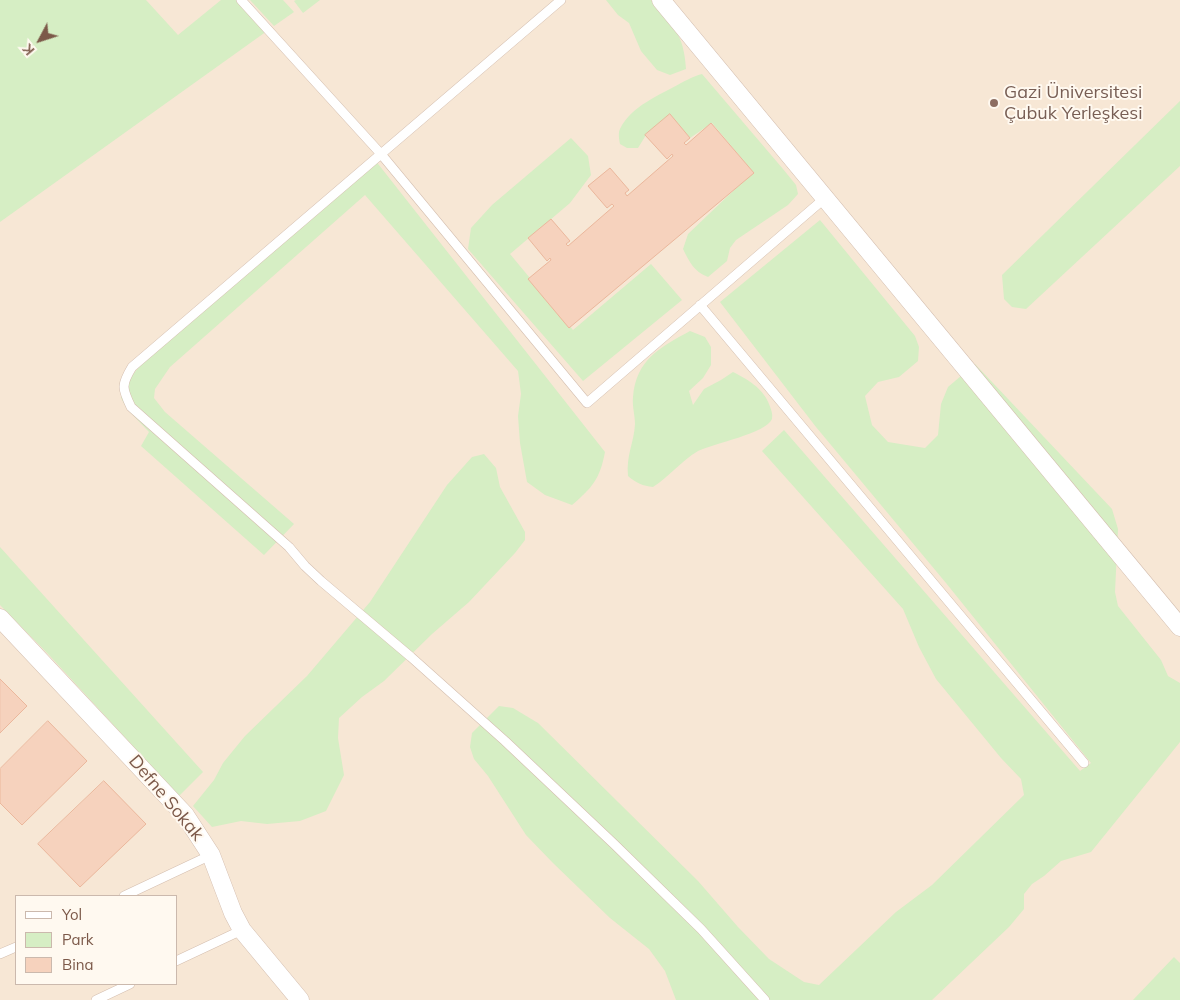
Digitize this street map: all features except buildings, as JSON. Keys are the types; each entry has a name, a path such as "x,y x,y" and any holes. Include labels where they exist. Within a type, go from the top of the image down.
{"street":[{"path":"661,0 1180,627"},
{"name":"Defne Sokak","path":"1,619 184,815 211,855 233,913 242,930 300,1000"}],"lane":[{"path":"241,0 381,154 587,403 825,198"},
{"path":"561,0 132,367 124,379 123,390 131,407 290,547 305,566 321,581 505,740 701,929 765,1000"},
{"path":"700,305 1084,763"},
{"path":"126,895 211,855"},
{"path":"178,960 242,930"},
{"path":"0,954 15,947"},
{"path":"96,1000 128,985"}],"shaded area":[{"path":"0,0 1180,0 1180,1000 0,1000"}],"green space":[{"path":"0,0 146,0 178,35 221,0 238,0 267,31 0,222"},
{"path":"250,0 283,0 294,12 274,26"},
{"path":"320,0 303,13 294,1"},
{"path":"606,0 651,0 676,30 683,47 686,69 670,75 657,70 641,51 629,23 618,15"},
{"path":"702,74 796,185 798,194 788,205 736,240 730,248 727,261 708,277 696,269 683,249 688,234 753,172 712,123 690,138 670,115 646,135 638,148 627,148 620,144 619,136 620,129 625,121 639,108 655,97"},
{"path":"1180,101 1180,166 1026,309 1012,307 1004,299 1002,275"},
{"path":"571,138 588,156 591,175 570,203 510,254 573,330 651,264 682,300 583,381 468,249 471,228 492,205"},
{"path":"375,160 605,452 601,469 594,482 572,505 545,495 527,482 520,443 518,416 521,394 518,371 365,195 170,367 155,389 154,398 165,412 294,524 264,555 141,446 149,432 127,409 121,398 128,381 148,355"},
{"path":"820,220 915,336 919,347 918,361 899,377 878,382 865,396 872,425 888,442 925,448 938,435 941,404 948,387 975,364 1112,509 1118,529 1115,592 1118,606 1161,660 1168,676 1180,683 1180,742 1091,852 1061,861 1032,884 1024,894 1024,909 1009,927 932,1000 676,1000 665,971 649,949 610,918 526,835 488,776 474,759 470,747 472,733 499,706 513,708 538,723 698,881 769,959 804,982 819,985 896,912 932,885 1024,795 1021,779 1001,758 936,679 919,647 903,609 762,451 784,430 1080,771 1091,763 946,583 816,427 720,302"},
{"path":"690,331 705,337 711,347 711,365 703,378 689,391 693,405 704,389 733,372 749,381 763,393 772,413 772,419 760,429 698,451 653,487 643,485 628,476 628,462 635,424 633,400 635,384 639,373 652,356 669,343"},
{"path":"484,454 496,468 500,487 525,532 525,540 469,602 432,634 384,681 362,697 339,718 338,738 344,775 326,811 300,821 267,824 241,821 212,827 193,806 214,780 223,763 245,736 307,676 370,602 447,485 472,457"},
{"path":"0,547 203,772 179,796 49,655 0,605"},
{"path":"1174,957 1180,963 1180,1000 1133,1000"}],"place":[{"name":"Gazi Üniversitesi Çubuk Yerleşkesi","path":"994,103"}]}
